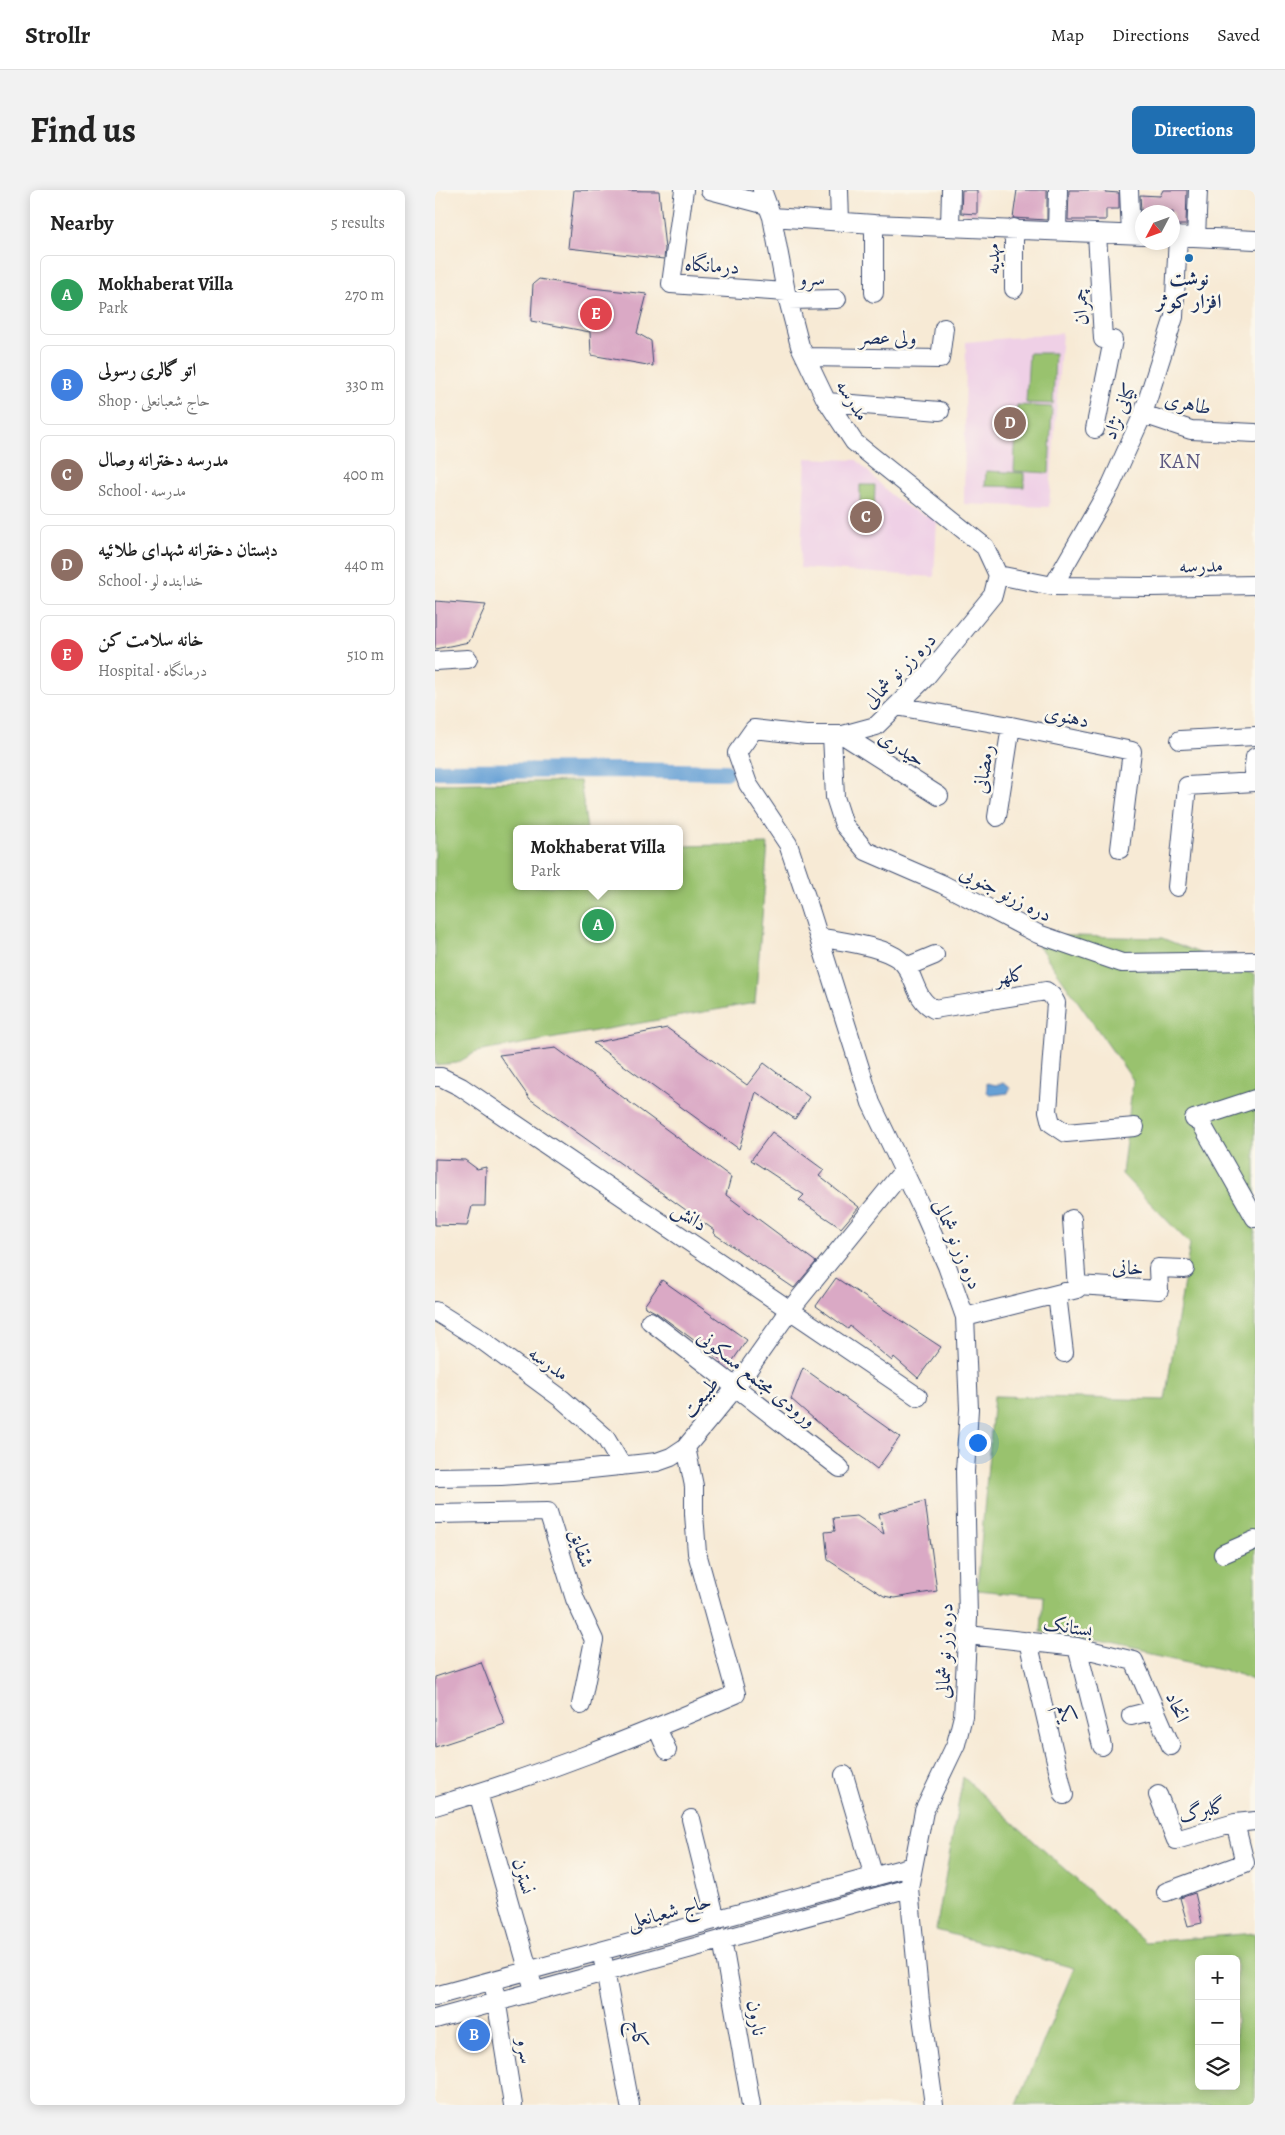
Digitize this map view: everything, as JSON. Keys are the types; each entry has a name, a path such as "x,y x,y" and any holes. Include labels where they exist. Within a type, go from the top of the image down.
{"street":[{"name":"درمانگاه","path":"684,190 671,284 787,296"},
{"path":"710,190 840,221 874,224 1135,234"},
{"path":"839,190 840,221"},
{"path":"950,226 951,190"},
{"path":"1057,230 1058,190"},
{"path":"1129,190 1135,223"},
{"path":"1196,237 1199,190"},
{"name":"مدرسه","path":"767,204 800,346 827,402 854,442 985,547 998,575 1053,586 1150,587 1255,584"},
{"path":"874,224 874,293"},
{"name":"مهدیه","path":"1013,228 1013,289"},
{"name":"چمران","path":"1095,429 1113,340 1103,338 1097,232"},
{"path":"1180,236 1255,240"},
{"name":"کیانی نژاد","path":"1053,586 1111,485 1143,414 1174,317 1175,250"},
{"name":"سرو","path":"787,296 837,299"},
{"name":"ولی عصر","path":"805,357 940,359 944,328"},
{"path":"827,402 939,411"},
{"name":"طاهری","path":"1143,414 1191,430 1255,432"},
{"name":"دره زر نو شمالی","path":"934,2105 920,2002 909,1888 924,1812 955,1744 963,1716 968,1635 965,1471 969,1409 965,1317 947,1266 871,1103 788,844 748,784 737,753 754,729 806,735 838,735 877,726 927,677 993,595 998,575"},
{"path":"435,661 468,659"},
{"name":"دهنوی","path":"896,706 1011,726 1133,751 1120,849"},
{"name":"رمضانی","path":"997,817 1011,726"},
{"name":"حیدری","path":"838,735 939,796"},
{"name":"دره زرنو جنوبی","path":"838,735 835,797 844,825 867,851 942,884 1037,934 1122,963 1255,961"},
{"path":"1180,740 1255,736"},
{"path":"1177,887 1187,786 1253,782 1255,757"},
{"name":"کلهر","path":"819,937 883,951 901,960 921,998 926,1005 934,1009 1046,991 1053,996 1056,1003 1048,1111 1051,1123 1067,1133 1135,1126"},
{"path":"906,968 935,955"},
{"name":"دانش","path":"435,1077 441,1077 461,1087 918,1397"},
{"path":"1255,1099 1194,1118 1201,1123 1255,1218"},
{"name":"طبیعت","path":"435,1477 501,1476 622,1466 657,1462 671,1457 686,1447 735,1388 790,1310 903,1171"},
{"path":"965,1317 1077,1289 1072,1220"},
{"name":"خانی","path":"1077,1284 1159,1290 1158,1268 1185,1269"},
{"path":"1057,1294 1064,1353"},
{"name":"مدرسه","path":"435,1311 483,1341 562,1399 605,1436 622,1466"},
{"name":"ورودی مجتمع مسکونی","path":"650,1321 839,1468"},
{"path":"435,1806 478,1793 657,1728 736,1694 697,1552 694,1486 686,1447"},
{"name":"شقایق","path":"435,1514 548,1512 575,1598 594,1640 581,1705"},
{"path":"1223,1554 1255,1540"},
{"name":"بستانک","path":"968,1635 1077,1647 1134,1661 1145,1685"},
{"name":"یکم","path":"1028,1641 1064,1794"},
{"path":"1077,1647 1102,1746"},
{"name":"اتحاد","path":"1145,1685 1171,1746"},
{"path":"1131,1716 1155,1710"},
{"path":"657,1728 667,1750"},
{"path":"844,1776 874,1877"},
{"name":"نسترن","path":"478,1793 535,1992"},
{"name":"گلبرگ","path":"1158,1795 1176,1840 1235,1823 1255,1821"},
{"path":"691,1819 716,1920"},
{"path":"1166,1892 1245,1863 1235,1823"},
{"name":"حاج شعبانعلی","path":"435,1996 529,1972 913,1866"},
{"name":"حاج شعبانعلی","path":"435,2019 909,1888"},
{"name":"نارون","path":"722,1939 751,2105"},
{"name":"کاج","path":"601,1952 630,2105"},
{"name":"سرو","path":"492,1981 498,2003 513,2105"}],"shaded area":[{"path":"1062,333 1049,507 964,504 966,342"},
{"path":"806,458 857,460 890,494 909,508 937,520 934,577 800,568"}],"green space":[{"path":"1029,353 1055,353 1053,404 1026,403"},
{"path":"1017,405 1052,407 1049,473 1014,471"},
{"path":"986,471 1024,473 1024,487 985,486"},
{"path":"860,485 875,485 874,515 860,514"},
{"path":"580,781 586,825 513,825 513,890 683,890 683,846 768,844 755,1003 476,1052 457,1063 435,1065 435,784"},
{"path":"1031,935 1162,938 1255,975 1255,1681 1235,1673 1041,1632 1043,1596 977,1590 994,1396 1165,1400 1190,1244 1122,1174 1133,1080"},
{"path":"963,1777 1145,1942 1255,1933 1255,2105 1017,2105 1074,1968 936,1930"}],"water":[{"path":"1004,1082 1010,1087 1008,1093 992,1095 987,1092 987,1083 996,1085"}],"building":[{"path":"574,190 659,191 665,249 664,259 568,248"},
{"path":"962,190 977,190 977,214 961,213"},
{"path":"1017,190 1047,190 1047,220 1013,218"},
{"path":"1069,190 1105,190 1105,192 1119,193 1119,209 1106,209 1106,220 1068,220"},
{"path":"1163,190 1187,190 1186,225 1180,225 1180,205 1141,205 1140,195 1160,196"},
{"path":"539,279 591,288 647,294 637,333 651,341 653,366 591,355 590,332 531,321 533,284"},
{"path":"435,601 486,605 469,642 435,649"},
{"path":"667,1028 747,1085 764,1063 809,1097 795,1119 756,1092 739,1149 593,1043"},
{"path":"556,1048 731,1177 726,1195 816,1262 794,1288 713,1233 714,1230 530,1099 499,1055"},
{"path":"772,1132 824,1170 819,1176 859,1207 841,1228 799,1200 804,1195 751,1160"},
{"path":"435,1159 465,1160 477,1169 486,1167 485,1206 472,1206 467,1226 435,1225"},
{"path":"836,1278 941,1347 918,1378 894,1357 892,1361 850,1326 848,1329 816,1306"},
{"path":"662,1280 747,1340 729,1366 657,1313 644,1306"},
{"path":"803,1368 900,1437 877,1469 791,1399"},
{"path":"925,1501 937,1591 894,1598 884,1596 828,1560 825,1532 835,1531 833,1518 857,1516 884,1534 879,1514"},
{"path":"481,1662 505,1724 435,1747 435,1677"},
{"path":"1195,1893 1202,1923 1188,1926 1180,1898"}],"waterway":[{"path":"435,771 626,770 726,772"}],"place":[{"name":"نوشت افزار کوثر","path":"1189,258"},
{"name":"خانه سلامت کن","path":"596,314"},
{"name":"دبستان دخترانه شهدای طلائیه","path":"1010,423"},
{"name":"مدرسه دخترانه وصال","path":"866,517"},
{"name":"Mokhaberat Villa","path":"598,925"},
{"name":"اتو گالری رسولی","path":"474,2035"}],"district":[{"name":"KAN","path":"1180,461"}]}
